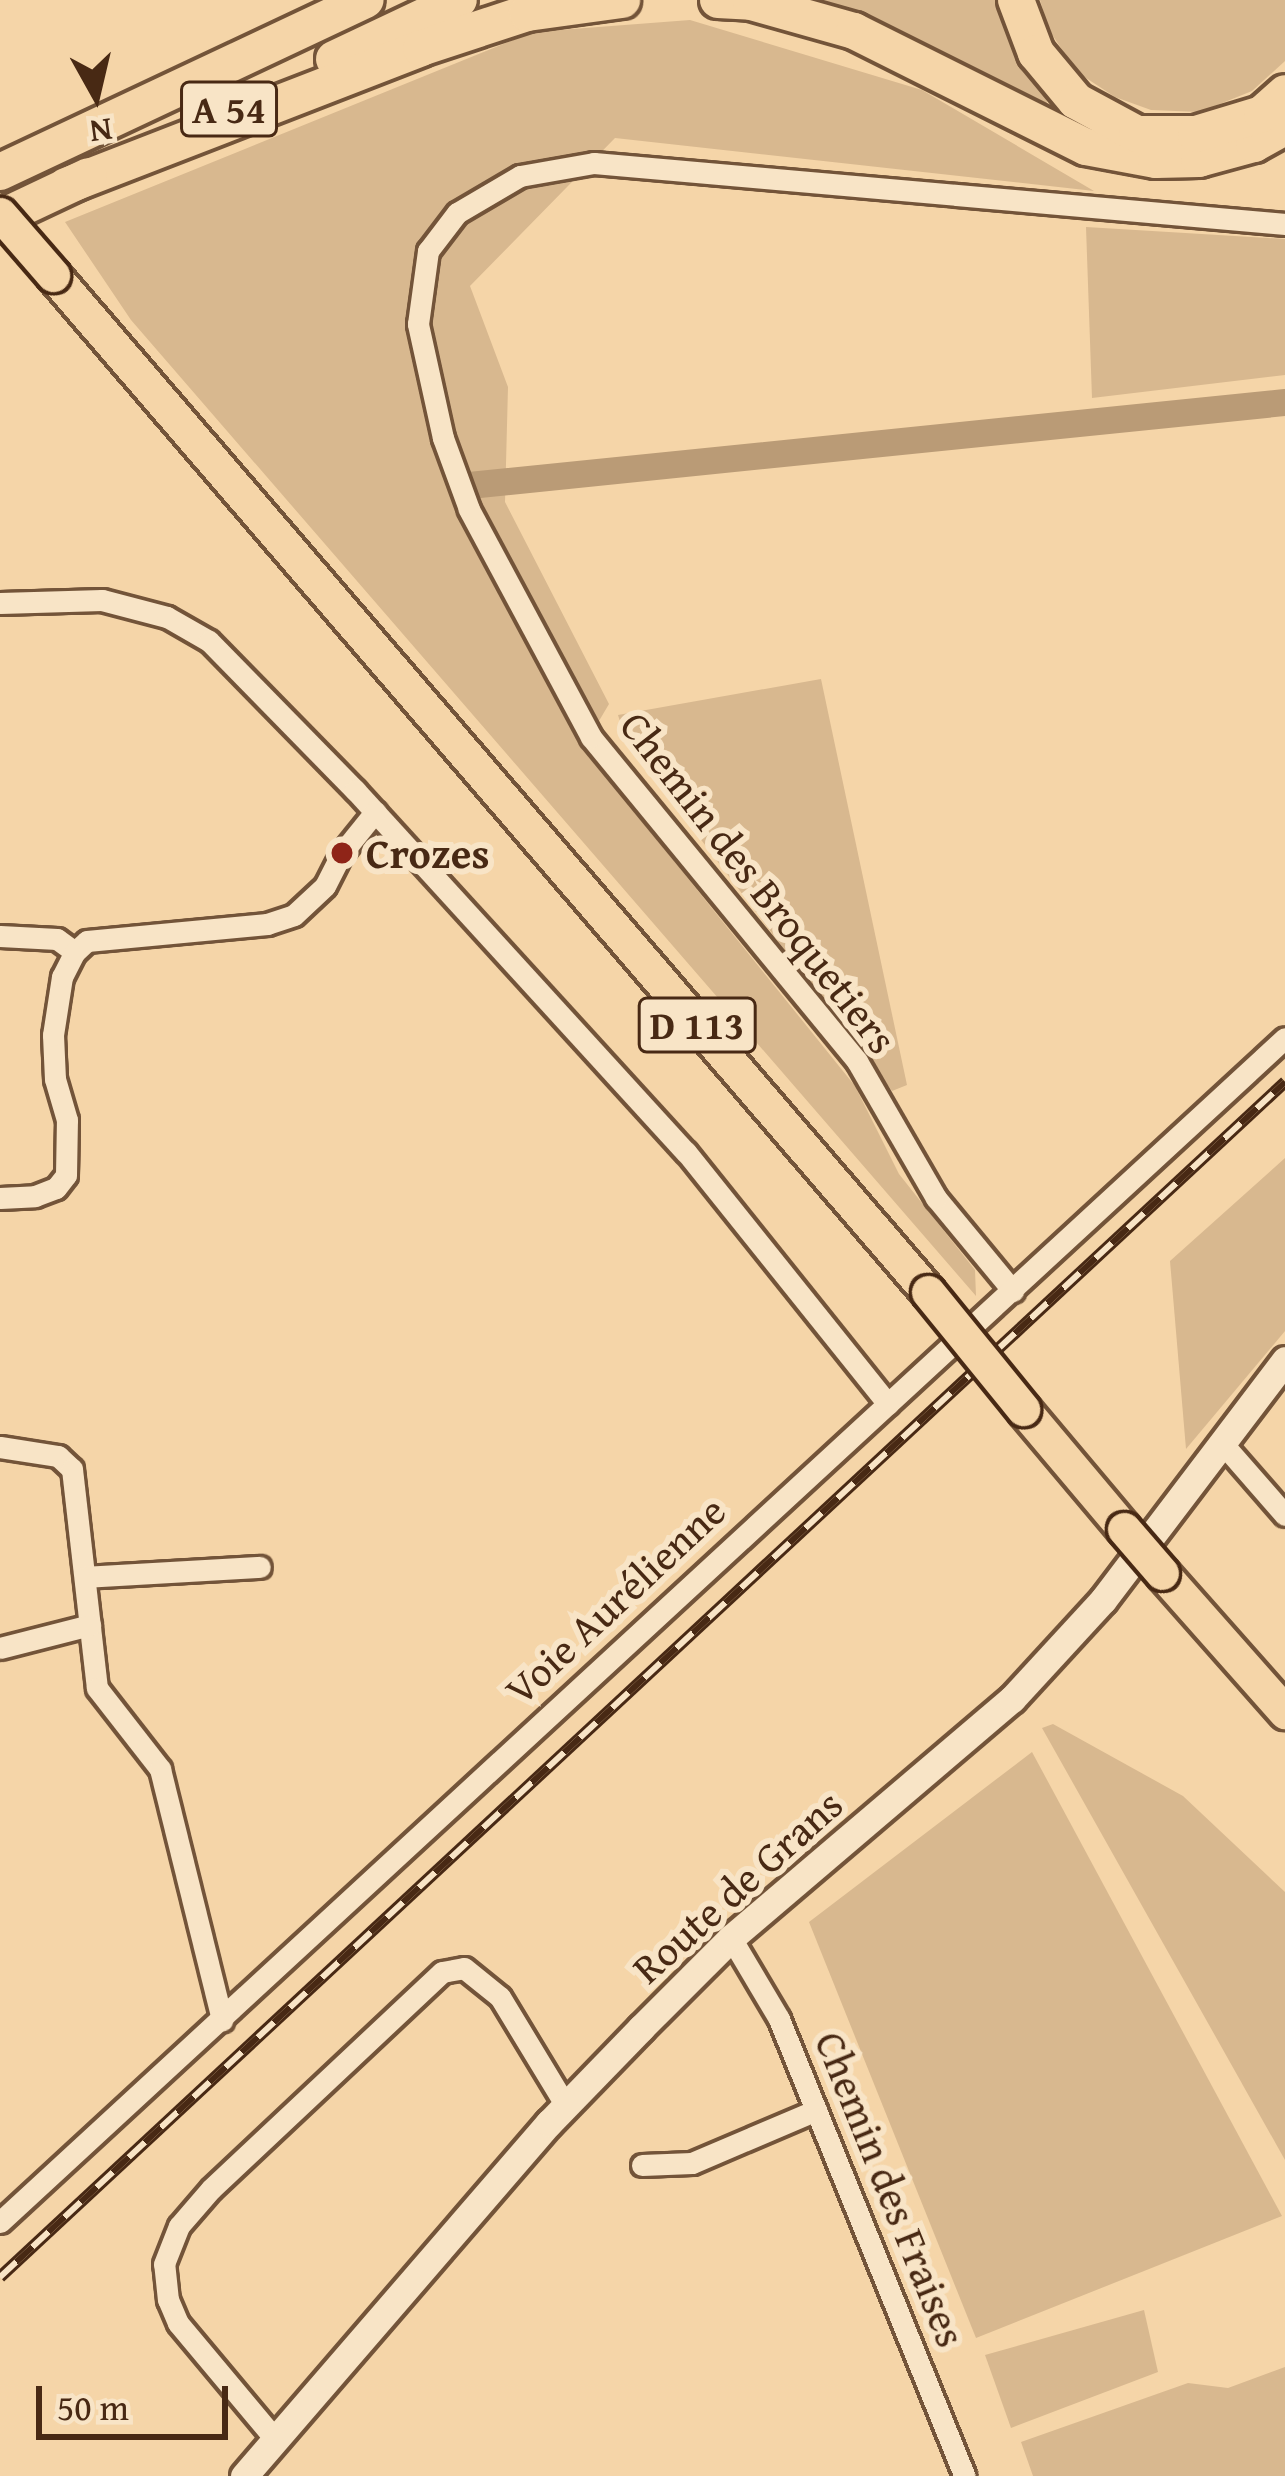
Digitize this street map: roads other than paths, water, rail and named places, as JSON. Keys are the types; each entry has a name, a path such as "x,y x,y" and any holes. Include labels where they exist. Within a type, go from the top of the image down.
{"highway":[{"path":"135,107 334,0"},
{"name":"A 54","path":"0,172 366,0"},
{"name":"A 54","path":"0,216 459,0"},
{"path":"66,186 464,34 527,13 622,0"},
{"path":"718,0 751,2 854,31 1086,146 1156,160 1198,159 1254,144 1285,127"},
{"path":"1016,0 1036,53 1076,101 1137,134 1196,134 1262,114 1285,93"}],"main road":[{"name":"D 113","path":"0,216 1285,1712"}],"street":[{"name":"Chemin des Broquetiers","path":"1013,1291 936,1198 857,1061 590,737 469,509 443,438 418,323 428,251 457,213 520,176 594,163 1285,224"},
{"path":"0,603 102,600 167,617 220,652 375,812 686,1152 888,1404"},
{"path":"0,1198 35,1196 56,1188 66,1175 67,1120 56,1079 53,1035 62,977 76,952 87,941 267,924 294,915 325,886 342,853 375,812"},
{"path":"0,936 57,939 76,952"},
{"name":"Voie Aurélienne","path":"0,2222 1285,1038"},
{"name":"Route de Grans","path":"244,2476 566,2106 731,1938 1012,1699 1103,1600 1285,1360"},
{"path":"1223,1444 1285,1515"},
{"path":"0,1447 58,1456 72,1469 97,1688 160,1769 222,2020"},
{"path":"85,1577 260,1568"},
{"path":"0,1648 90,1625"},
{"name":"Chemin des Fraises","path":"731,1938 779,2018 965,2476"},
{"path":"275,2440 178,2323 168,2300 164,2264 178,2226 442,1972 464,1968 500,1997 566,2106"},
{"path":"642,2164 692,2163 816,2110"}],"waterway":[{"path":"469,485 1285,402"}],"railway":[{"path":"0,2277 1285,1082"}],"place":[{"name":"Crozes","path":"342,853"}]}
